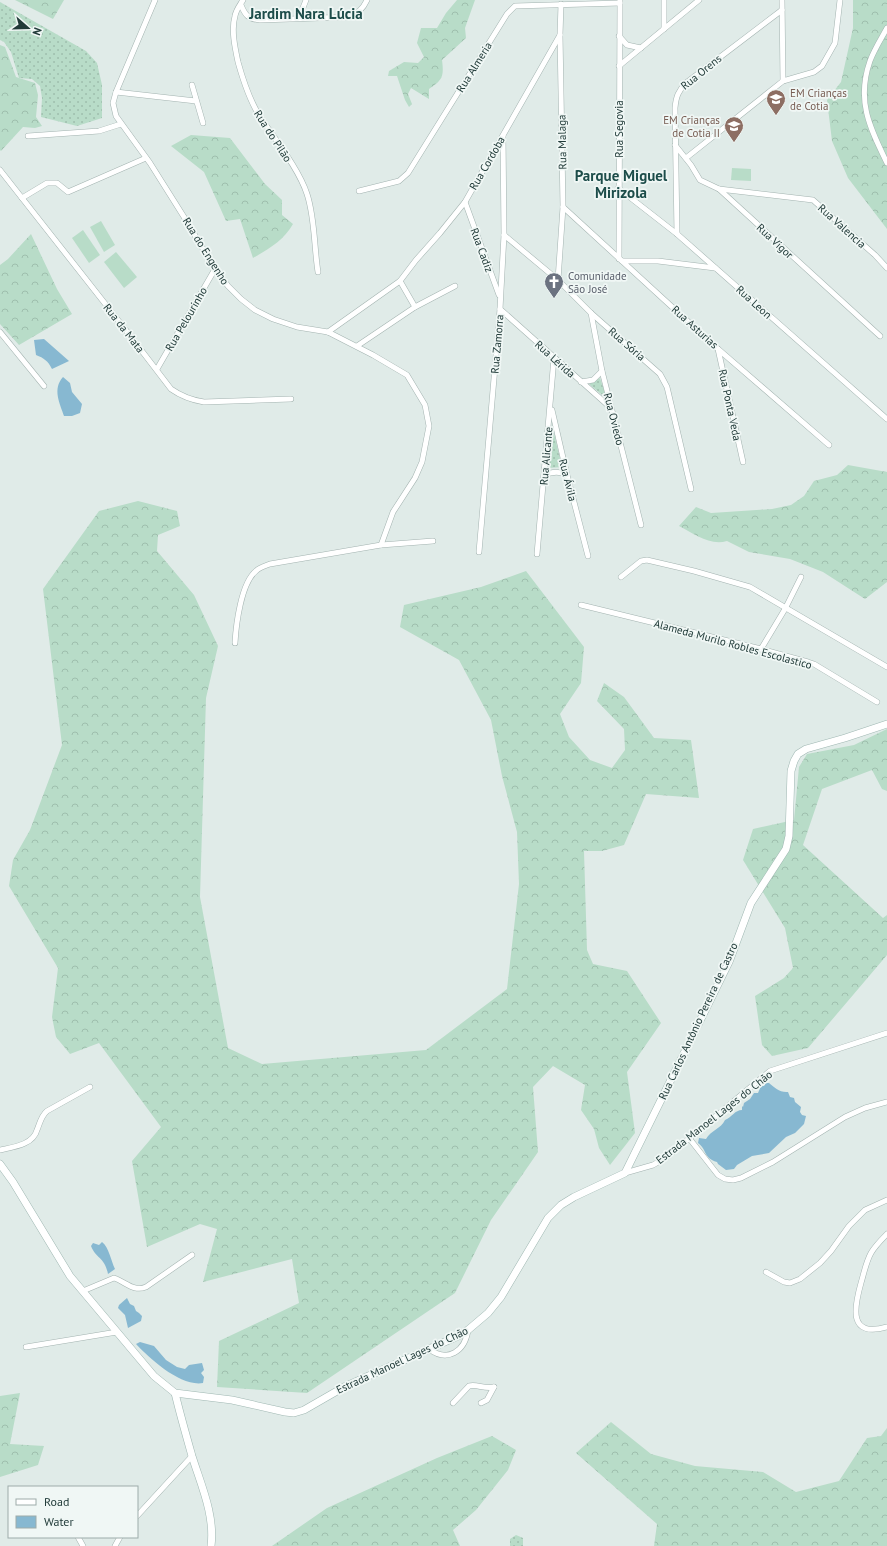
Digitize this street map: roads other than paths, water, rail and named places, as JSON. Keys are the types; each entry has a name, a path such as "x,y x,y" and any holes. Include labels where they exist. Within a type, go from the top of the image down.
{"street":[{"name":"Rua do Engenho","path":"155,0 116,92 113,103 114,109 121,124 146,158 215,269 240,299 255,310 273,319 297,327 328,332 357,346 407,375 425,405 429,426 422,462 393,512 381,545"},
{"path":"299,18 306,0"},
{"path":"242,2 245,14 254,20 349,17 363,8 367,0"},
{"path":"664,0 664,29"},
{"path":"619,66 699,0"},
{"path":"782,0 783,81"},
{"path":"686,158 783,81 814,72 822,66 835,43 840,0"},
{"name":"Rua Almeria","path":"359,191 399,180 408,173 511,9 515,6 620,1"},
{"name":"Rua Segovia","path":"620,1 618,188 620,260"},
{"name":"Rua do Pilão","path":"242,2 236,12 233,24 237,56 249,97 258,114 300,177 307,194 311,212 318,272"},
{"name":"Rua Malaga","path":"558,280 563,207 560,35 561,4"},
{"name":"Rua Orens","path":"677,234 675,108 676,97 679,89 782,10"},
{"path":"887,28 870,61 866,78 864,98 867,118 887,164"},
{"name":"Rua Cordoba","path":"328,332 400,281 465,202 560,35"},
{"path":"619,36 627,45 641,48"},
{"path":"192,85 203,123"},
{"path":"116,92 196,101"},
{"path":"28,136 99,131 121,124"},
{"name":"Rua Zamorra","path":"479,552 500,309 504,235 503,136"},
{"name":"Rua Vigor","path":"675,145 686,158 700,180 719,189 880,336"},
{"path":"22,198 47,183 57,183 68,192 146,158"},
{"name":"Rua da Mata","path":"0,170 171,388 190,400 204,402 217,403 291,399"},
{"name":"Rua Leon","path":"618,188 677,234 887,419"},
{"name":"Rua Valencia","path":"719,189 813,200 875,255 887,268"},
{"name":"Rua Cadiz","path":"465,202 500,298"},
{"name":"Rua Asturias","path":"563,207 718,349 829,446"},
{"name":"Rua Sória","path":"504,235 558,280 591,313 660,374 667,387 691,489"},
{"path":"620,260 658,260 716,268"},
{"name":"Rua Pelourinho","path":"157,369 215,269"},
{"path":"400,281 416,307"},
{"path":"357,346 416,307 455,286"},
{"name":"Rua Lérida","path":"500,309 612,409"},
{"name":"Rua Oviedo","path":"591,313 602,371 641,525"},
{"path":"0,332 44,386"},
{"name":"Rua Ponta Veda","path":"718,349 742,462"},
{"name":"Rua Alicante","path":"537,554 554,358"},
{"path":"582,382 593,380 602,371"},
{"name":"Rua Ávila","path":"550,405 588,556"},
{"path":"544,476 555,472 567,475"},
{"path":"235,643 242,598 251,577 260,567 381,545 433,541"},
{"path":"621,577 642,561 647,560 743,584 887,667"},
{"path":"761,649 785,609 801,577"},
{"name":"Alameda Murilo Robles Escolastico","path":"581,605 761,649 814,664 877,702"},
{"name":"Rua Carlos Antônio Pereira de Castro","path":"625,1173 729,962 751,903 786,849 789,836 791,771 798,754 806,749 887,724"},
{"name":"Estrada Manoel Lages do Chão","path":"175,1393 232,1400 294,1413 304,1410 344,1387 468,1330 488,1313 501,1297 548,1218 561,1205 574,1197 625,1173 653,1165 667,1157 770,1071 778,1067 887,1033"},
{"path":"0,1150 32,1139 36,1135 43,1114 90,1087"},
{"path":"689,1138 718,1176 733,1180 741,1178 773,1162 845,1118 865,1108 887,1102"},
{"path":"0,1164 13,1182 70,1276 154,1376 175,1393 212,1523 211,1546"},
{"path":"766,1272 784,1282 790,1283 800,1279 820,1263 831,1251 849,1226 865,1210 887,1200"},
{"path":"887,1234 871,1254 855,1307 855,1316 859,1324 865,1328 871,1329 887,1326"},
{"path":"83,1291 114,1278 140,1289 146,1287 192,1255"},
{"path":"429,1349 434,1353 442,1355 454,1353 464,1345 468,1330"},
{"path":"26,1347 117,1332"},
{"path":"453,1402 469,1386 472,1385 484,1388 494,1387 487,1400 481,1403"},
{"path":"138,1515 192,1456"}],"water":[{"path":"44,339 69,361 52,369 46,360 36,355 34,340"},
{"path":"63,377 70,383 72,392 82,404 80,413 72,416 64,416 59,402 57,391"},
{"path":"766,1083 769,1083 780,1091 788,1092 790,1097 794,1098 795,1102 801,1107 800,1112 802,1115 806,1116 804,1124 795,1133 786,1137 769,1153 752,1156 737,1165 734,1169 726,1170 707,1156 701,1145 698,1143 699,1138 706,1139 721,1126 725,1120 737,1111 742,1110 744,1103 750,1099 754,1093 758,1093 761,1086 764,1086"},
{"path":"102,1242 108,1251 115,1269 108,1274 105,1264 91,1246 93,1243 99,1245"},
{"path":"127,1298 130,1304 134,1306 136,1311 142,1316 141,1321 128,1328 125,1315 118,1308 119,1305"},
{"path":"140,1342 154,1346 166,1360 177,1367 185,1369 189,1365 202,1363 204,1370 201,1373 204,1377 203,1383 185,1381 166,1371 136,1344"}],"place":[{"name":"EM Crianças de Cotia","path":"776,116"},
{"name":"EM Crianças de Cotia II","path":"734,143"},
{"name":"Comunidade São José","path":"554,299"}],"district":[{"name":"Jardim Nara Lúcia","path":"306,13"},
{"name":"Parque Miguel Mirizola","path":"621,184"}]}
